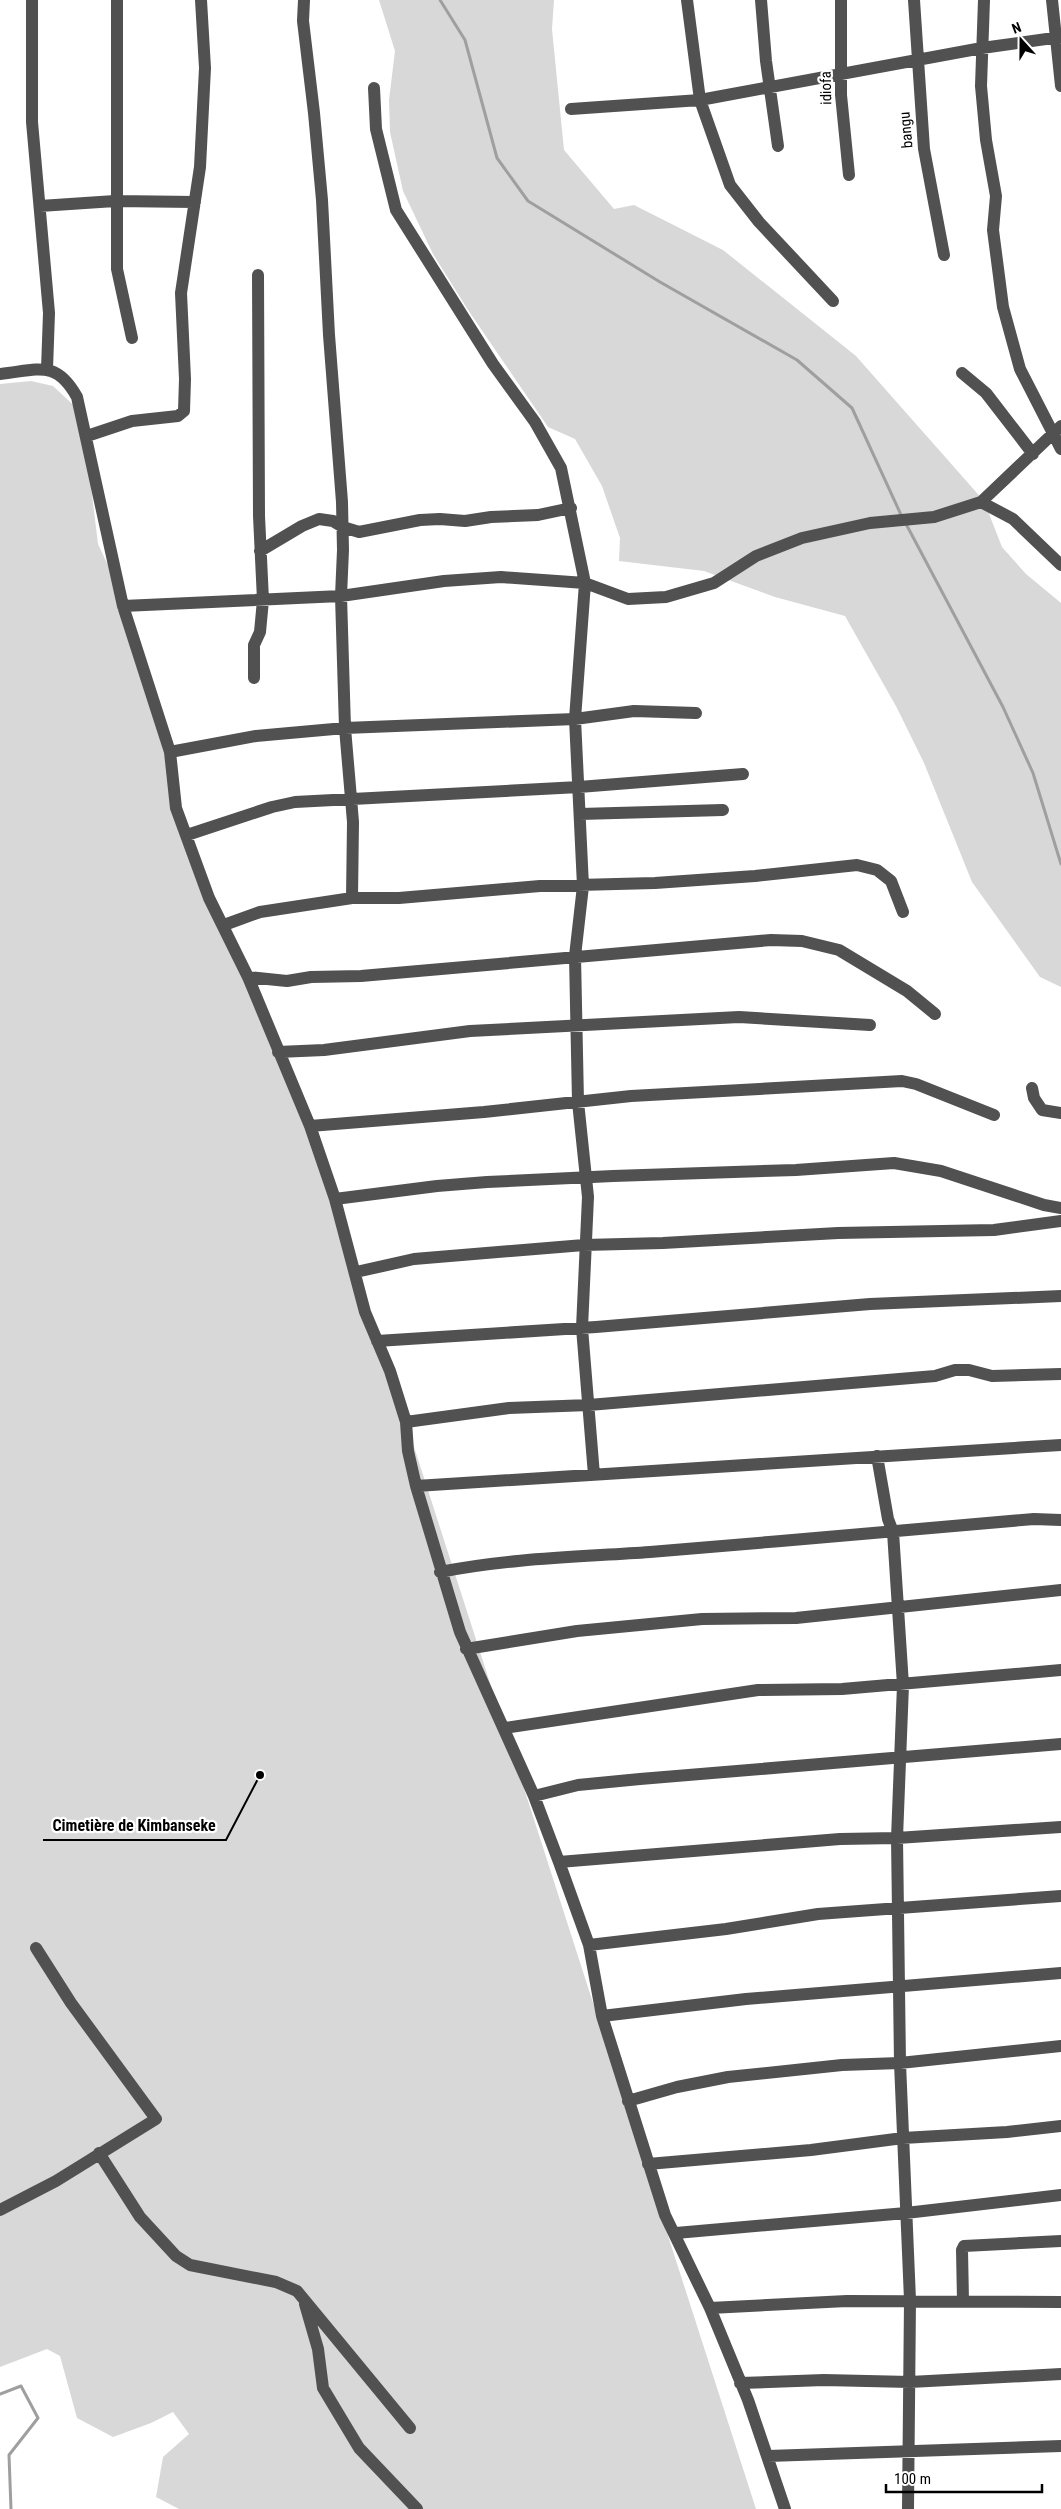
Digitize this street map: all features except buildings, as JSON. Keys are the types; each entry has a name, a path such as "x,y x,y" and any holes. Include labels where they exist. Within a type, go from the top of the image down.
{"street":[{"path":"32,0 32,122 49,313 48,369"},
{"path":"116,0 115,201 117,269 132,338"},
{"path":"87,436 132,421 183,414 185,379 180,293 200,167 205,68 201,0"},
{"path":"304,0 302,21 314,113 322,200 342,527 341,596 345,728 352,798 352,898"},
{"path":"687,0 700,100 730,185 759,222 833,301"},
{"path":"761,0 769,88 778,146"},
{"name":"idiofa","path":"841,0 841,96 849,175"},
{"name":"bangu","path":"914,0 916,60 924,149 944,255"},
{"path":"984,0 981,86 986,140 996,196 993,230 1003,307 1020,369 1056,429 1061,449"},
{"path":"1052,0 1059,38 1061,86"},
{"path":"572,109 700,100 982,48 1059,38"},
{"path":"374,88 376,129 396,210 493,364 535,422 561,468 571,508 585,583 575,719 582,886 575,956 578,1025 578,1102 588,1178 582,1328 594,1475"},
{"path":"40,206 115,201 195,202"},
{"path":"254,678 254,645 260,632 263,600 260,550 258,275"},
{"path":"0,374 48,369 57,372 69,382 77,397 123,606 170,752 176,808 209,898 248,976 310,1126 356,1272 365,1312 390,1371 406,1422 408,1451 416,1486 440,1572 466,1649 505,1728 559,1862 589,1945 602,2016 665,2215 676,2233 697,2284 710,2308 768,2456 785,2509"},
{"path":"962,373 986,393 1032,454"},
{"path":"123,606 341,596 444,581 501,578 585,583 628,599 666,597 714,583 756,556 802,538 870,523 934,517 981,502 1056,429"},
{"path":"981,502 1013,519 1061,566"},
{"path":"260,550 302,526 319,519 333,521 342,527 359,532 420,520 465,521 491,517 538,515 571,508"},
{"path":"170,752 256,736 345,728 575,719 634,712 696,713"},
{"path":"187,835 272,807 294,802 578,787 743,774"},
{"path":"580,814 723,810"},
{"path":"224,925 260,912 352,898 399,898 540,886 582,886 755,876 857,865 876,870 891,881 903,912"},
{"path":"248,976 287,981 311,977 361,976 771,940 802,941 839,950 907,991 935,1014"},
{"path":"278,1052 324,1050 470,1031 739,1017 870,1024"},
{"path":"310,1126 632,1096 902,1081 916,1084 994,1115"},
{"path":"1032,1088 1034,1098 1042,1110 1061,1113"},
{"path":"334,1199 437,1186 894,1164 941,1171 1044,1205 1061,1208"},
{"path":"356,1272 414,1259 584,1245 663,1243 838,1233 994,1230 1061,1221"},
{"path":"377,1341 582,1328 870,1304 1061,1296"},
{"path":"406,1422 509,1408 589,1404 935,1376 955,1370 969,1370 992,1376 1061,1374"},
{"path":"416,1486 1061,1445"},
{"path":"877,1456 892,1532 899,1606 903,1685 902,1756 897,1838 900,2063 910,2300 910,2382 907,2452 908,2509"},
{"path":"440,1572 479,1564 532,1558 617,1554 1034,1519 1061,1520"},
{"path":"466,1649 577,1631 702,1619 796,1618 1061,1590"},
{"path":"505,1728 758,1690 842,1689 903,1685 1061,1670"},
{"path":"534,1796 578,1785 1061,1744"},
{"path":"559,1862 840,1839 897,1838 1061,1827"},
{"path":"589,1945 726,1929 789,1918 898,1907 1061,1896"},
{"path":"0,2210 56,2180 156,2119 71,2003 36,1948"},
{"path":"602,2016 746,1999 900,1988 1061,1973"},
{"path":"628,2101 677,2087 728,2078 842,2065 900,2063 1061,2046"},
{"path":"648,2164 810,2150 903,2138 1007,2132 1061,2126"},
{"path":"99,2153 140,2217 176,2256 190,2265 289,2286 297,2291 410,2428"},
{"path":"676,2233 906,2213 1061,2195"},
{"path":"963,2301 962,2250 964,2246 1061,2241"},
{"path":"710,2308 847,2300 1061,2302"},
{"path":"305,2301 316,2341 323,2388 359,2448 416,2509"},
{"path":"740,2383 824,2380 910,2382 1061,2374"},
{"path":"768,2456 826,2452 907,2452 1061,2446"}],"shaded area":[{"path":"379,0 554,0 552,29 564,150 614,209 634,205 723,250 856,356 984,501 1002,547 1026,574 1061,603 1061,987 1040,977 972,882 924,763 897,708 845,616 775,597 704,571 619,561 620,538 602,486 575,439 548,427 468,310 433,254 403,191 390,132 389,100 395,51"},
{"path":"31,381 53,386 82,413 98,544 121,593 170,752 176,808 278,1052 406,1422 756,2509 179,2509 156,2497 163,2457 189,2434 173,2412 151,2423 113,2437 77,2418 60,2356 47,2349 0,2367 0,384"}],"waterway":[{"path":"440,0 465,40 497,158 528,201 660,282 797,360 852,408 902,517"},
{"path":"905,522 1003,707 1033,773 1061,864"},
{"path":"0,2394 21,2386 38,2418 9,2455 11,2509"}],"place":[{"name":"Cimetière de Kimbanseke","path":"260,1775"}]}
